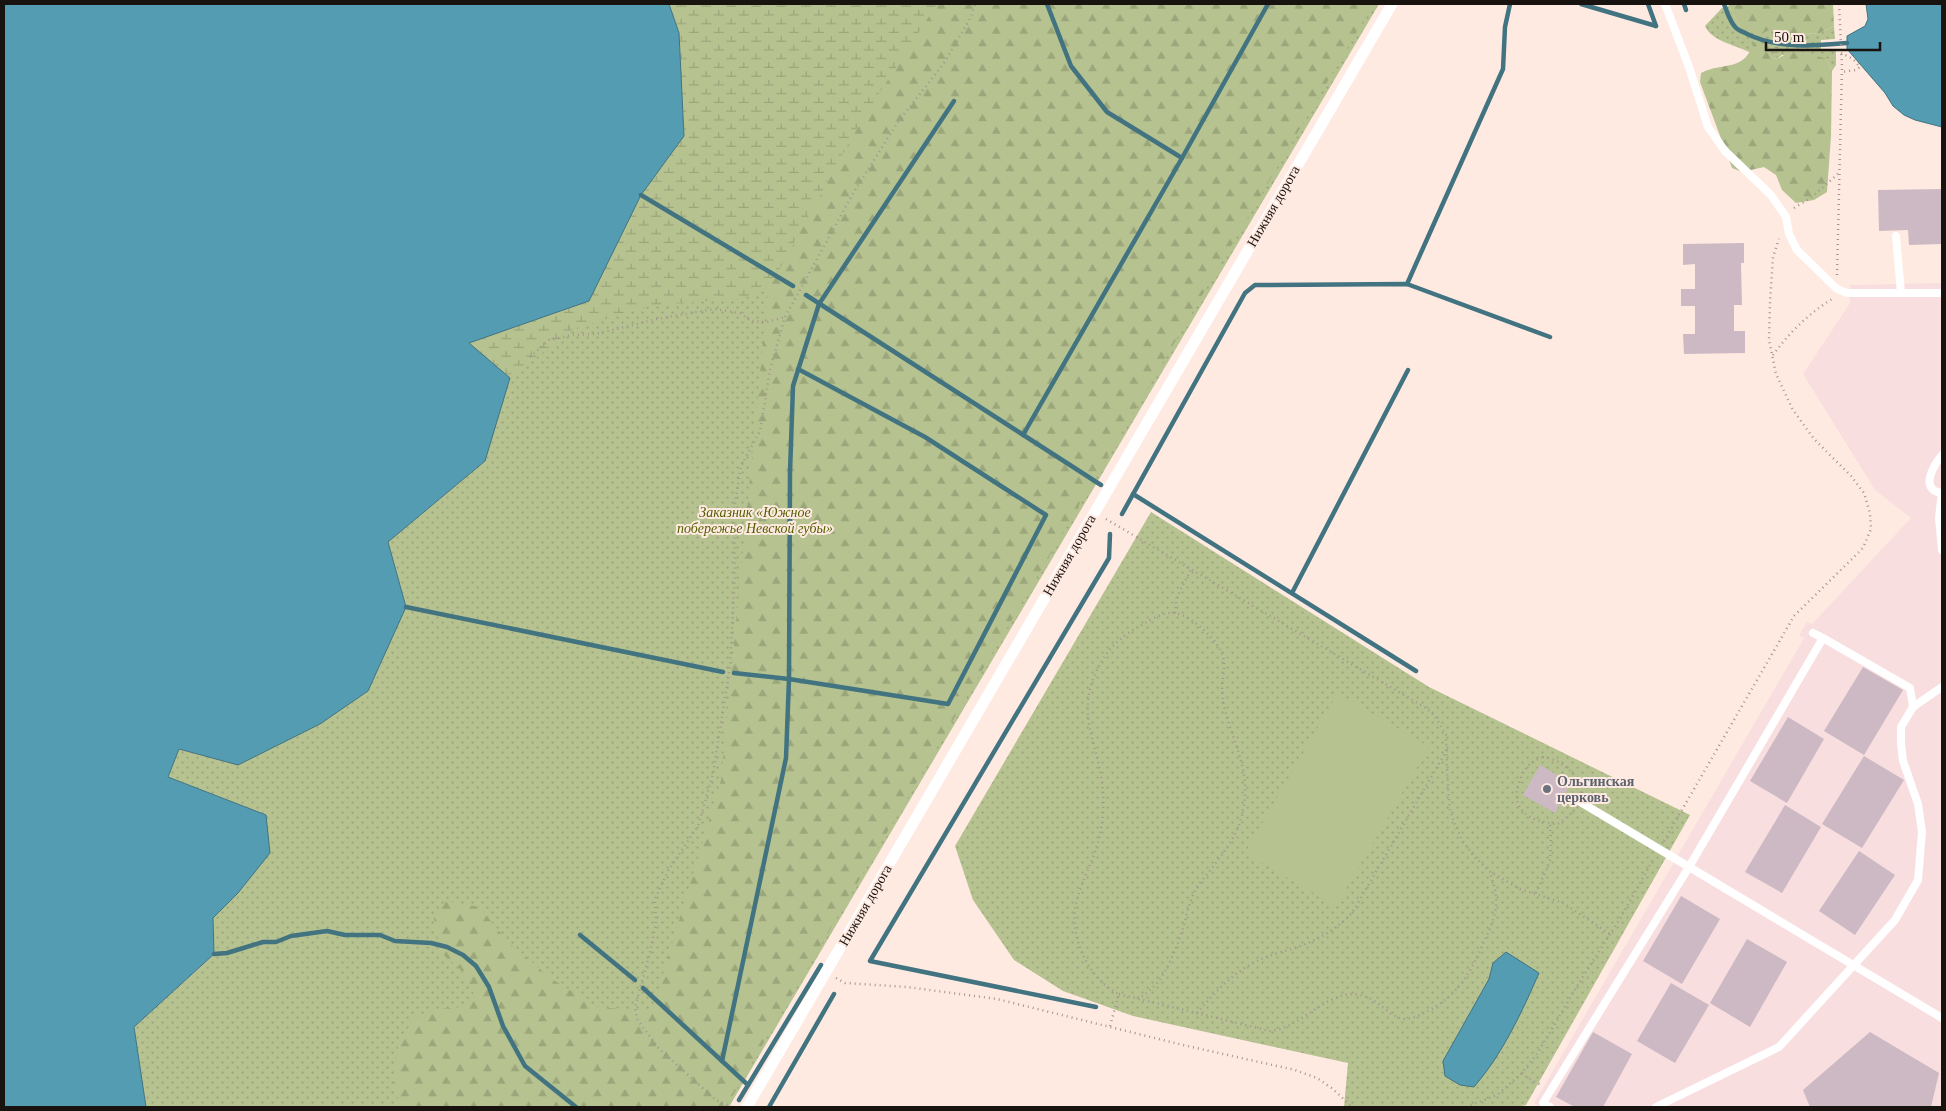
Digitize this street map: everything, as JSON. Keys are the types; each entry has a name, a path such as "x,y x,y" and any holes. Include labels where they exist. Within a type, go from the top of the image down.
{"street":[{"name":"Нижняя дорога","path":"747,1107 1392,4"}],"lane":[{"path":"1665,4 1689,67 1708,127 1725,151 1771,195 1786,217 1789,234 1797,250 1837,289 1847,293 1942,293"},
{"path":"1896,236 1901,293"},
{"path":"1942,455 1931,471 1929,478 1931,487 1935,492 1942,493 1939,518 1942,550"},
{"path":"1813,633 1910,688 1913,707"},
{"path":"1550,1107 1543,1103 1689,866 1823,638"},
{"path":"1656,1107 1779,1048 1895,920 1918,880 1922,832 1918,804 1903,761 1901,727 1913,707 1942,687"},
{"path":"1572,796 1942,1018"}],"path":[{"path":"732,1107 716,1100 660,1050 637,1019 635,1007 656,923 655,899 668,871 698,826 713,774 730,666 735,575 734,509 741,466 760,431 770,370 785,317 855,190 898,122 944,63 971,17 975,4"},
{"path":"1837,289 1842,72 1839,4"},
{"path":"1776,38 1776,56"},
{"path":"1841,53 1853,59 1860,67 1856,70 1842,72"},
{"path":"1466,1107 1497,1095 1521,1074 1537,1054 1610,934 1794,616 1863,548 1871,529 1870,512 1864,493 1851,476 1814,439 1793,410 1776,374 1769,340 1774,257 1786,217 1798,205 1812,197 1840,172"},
{"path":"1772,355 1788,335 1814,310 1833,298 1847,293"},
{"path":"530,357 549,340 572,335 596,334 656,319 714,309 740,313 751,322 767,322 785,317"},
{"path":"1094,512 1426,708 1435,716 1446,735 1448,794 1455,825 1462,840 1490,872 1520,889 1563,903 1610,934"},
{"path":"1175,613 1177,597 1191,569"},
{"path":"1139,999 1157,983 1164,971 1183,928 1196,889 1234,837 1244,808 1244,768 1222,697 1223,657 1220,648 1213,638 1183,615 1175,613 1164,614 1150,620 1115,642 1106,653 1089,691 1087,710 1089,726 1102,780 1104,809 1102,827 1096,848 1076,904 1075,920 1082,951 1090,967 1108,989 1119,994 1197,1014 1263,1030 1277,1030 1335,999 1355,994 1375,1000 1398,1018 1408,1019 1438,1006 1452,996 1465,979 1479,954 1496,907 1496,888 1490,872"},
{"path":"1197,1014 1219,988 1244,968 1259,960 1297,948 1327,935 1335,930 1352,913 1447,748"},
{"path":"1550,758 1563,765 1573,772 1580,789 1580,801 1571,815 1558,824 1550,824 1528,817 1519,809 1515,796 1517,785 1527,765 1535,759 1550,758"},
{"path":"1536,893 1550,861 1550,824"},
{"path":"826,971 845,983 907,987 996,999 1184,1046 1295,1070 1317,1078 1333,1089 1352,1107"},
{"path":"1110,1026 1119,994"},
{"path":"1521,1074 1541,1085"}],"shaded area":[{"path":"1942,283 1942,1107 1540,1107 1534,1103 1804,638 1799,635 1807,622 1812,624 1911,518 1875,490 1803,374 1850,303 1850,285"}],"green space":[{"name":"Заказник «Южное побережье Невской губы»","path":"669,4 1379,4 729,1107 146,1107 134,1027 214,954 213,918 266,815 168,777 179,749 238,765 406,607 388,542 485,461 469,343 589,301 641,195 684,136 679,33"},
{"path":"669,4 937,4 858,126 768,290 742,298 650,306 573,329 510,378 469,343 589,300 641,195 684,136 679,33"},
{"path":"937,4 1373,4 726,1107 400,1107 394,1085 398,1047 414,1018 438,1009 465,1007 475,996 460,969 441,953 434,918 446,901 479,907 509,943 552,979 597,1007 652,1011 721,780 768,290 858,126"},
{"path":"1728,4 1833,4 1834,26 1820,33 1803,34 1793,38 1775,28 1757,35 1740,27"},
{"path":"1729,6 1740,27 1775,28 1793,38 1803,34 1820,33 1834,26 1835,39 1821,40 1821,49 1836,49 1836,65 1832,71 1827,59 1782,55 1776,59 1771,57 1754,40 1751,53 1713,36 1705,26 1722,8"},
{"path":"1754,40 1767,47 1771,57 1776,59 1795,50 1827,59 1832,71 1831,136 1827,192 1814,200 1796,203 1782,190 1776,175 1764,167 1742,172 1732,168 1700,82 1701,73 1740,62 1746,57"},
{"path":"1151,512 1429,687 1690,815 1526,1105 1517,1107 1344,1107 1348,1063 1133,1016 1063,991 1014,960 973,900 955,846"},
{"path":"1338,693 1429,747 1336,906 1245,853"}],"water":[{"path":"4,4 669,4 679,33 684,136 641,195 589,301 469,343 510,378 485,461 388,542 406,607 368,691 320,724 238,765 179,749 168,777 266,815 270,853 238,893 213,918 214,954 134,1027 146,1107 4,1107"},
{"path":"1866,4 1942,4 1942,127 1915,120 1904,115 1893,106 1885,93 1847,49 1847,36 1865,26 1868,19"},
{"path":"1506,952 1539,973 1518,1018 1494,1061 1474,1087 1460,1085 1445,1076 1443,1061 1489,979 1493,963"}],"building":[{"path":"1942,189 1942,244 1909,245 1908,230 1879,231 1878,190"},
{"path":"1744,243 1744,263 1741,263 1742,305 1734,305 1734,331 1745,331 1745,353 1684,354 1683,334 1695,334 1695,306 1681,306 1681,289 1695,289 1695,264 1683,265 1683,244"},
{"path":"1863,667 1903,690 1864,755 1824,731"},
{"path":"1788,717 1824,739 1787,803 1750,781"},
{"path":"1864,756 1904,780 1862,848 1822,824"},
{"name":"Ольгинская церковь","path":"1540,765 1571,783 1555,813 1523,795"},
{"path":"1785,805 1821,827 1782,893 1745,872"},
{"path":"1859,851 1895,875 1855,935 1819,911"},
{"path":"1681,896 1720,919 1682,984 1643,961"},
{"path":"1747,939 1787,962 1750,1027 1710,1003"},
{"path":"1671,983 1709,1005 1675,1063 1637,1041"},
{"path":"1593,1032 1632,1054 1603,1107 1575,1107 1556,1097"},
{"path":"1870,1032 1939,1073 1931,1107 1810,1107 1803,1090"}],"waterway":[{"path":"1047,4 1071,66 1107,112 1182,158"},
{"path":"1023,435 1268,4"},
{"path":"1407,284 1503,69 1505,27 1510,4"},
{"path":"1581,4 1656,26"},
{"path":"1648,4 1656,26"},
{"path":"1684,4 1686,10"},
{"path":"1724,4 1730,20 1736,28 1759,39 1796,45 1847,43"},
{"path":"722,1061 786,758 789,679 790,472 793,386 819,304 954,101"},
{"path":"641,195 793,286"},
{"path":"1122,514 1245,293 1255,285 1407,284 1550,337"},
{"path":"806,295 1101,485"},
{"path":"734,673 789,679 948,704 1046,515 925,437 798,369"},
{"path":"1292,593 1408,370"},
{"path":"1133,494 1416,671"},
{"path":"1096,1007 870,961 1109,558 1110,534"},
{"path":"406,607 723,672"},
{"path":"214,954 227,953 263,942 276,942 291,936 327,931 345,935 380,935 395,941 431,943 447,947 463,955 476,966 489,987 503,1026 525,1066 576,1107"},
{"path":"580,935 635,980"},
{"path":"739,1100 821,965"},
{"path":"643,988 748,1085"},
{"path":"769,1107 834,994"}],"place":[{"name":"Ольгинская церковь","path":"1547,789"}]}
